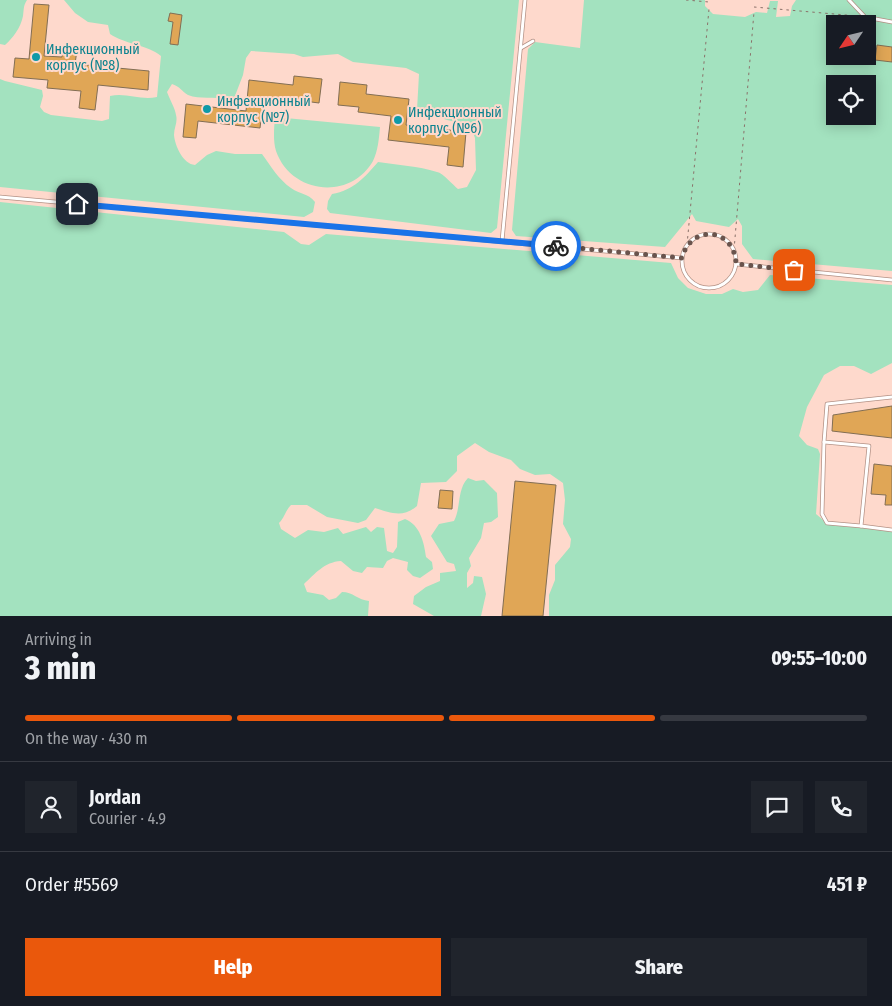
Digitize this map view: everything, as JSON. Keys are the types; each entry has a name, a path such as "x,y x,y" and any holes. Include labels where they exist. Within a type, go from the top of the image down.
{"lane":[{"path":"502,241 525,0"},
{"path":"849,0 863,15"},
{"path":"876,19 892,22"},
{"path":"521,48 533,41"},
{"path":"0,197 682,258"},
{"path":"712,234 725,239 734,250 736,264 731,277 726,282 713,287 699,286 688,278 682,265 682,258 687,245 698,236 712,234"},
{"path":"736,264 892,280"},
{"path":"892,397 827,404 822,514 827,523 892,530"},
{"path":"824,442 868,446 861,526"}],"path":[{"path":"686,0 709,2"},
{"path":"754,7 843,15"},
{"path":"687,245 709,9"},
{"path":"734,250 754,12"}],"green space":[{"path":"0,0 27,0 19,28 5,45 0,44"},
{"path":"64,0 519,0 497,228 491,233 330,213 327,209 328,201 332,194 347,190 353,186 378,162 437,172 458,189 467,187 476,170 475,138 470,125 434,115 424,116 417,110 419,74 406,68 353,62 338,54 303,57 294,54 251,51 246,58 243,75 233,101 191,96 172,84 167,92 175,110 176,123 174,135 183,158 195,165 207,155 216,151 235,154 262,154 287,185 315,202 313,212 304,217 0,187 0,79 42,90 43,96 40,107 44,112 51,115 102,121 109,119 110,96 157,97 161,56 150,49 110,34 108,25 88,22 75,13"},
{"path":"584,0 705,0 705,6 713,14 745,17 756,12 767,13 770,1 778,1 776,17 790,16 792,6 796,0 892,0 892,271 753,259 742,244 742,226 738,219 729,227 696,221 692,214 665,247 516,236 512,230 528,49 535,42 580,48"},
{"path":"275,117 380,127 375,157 363,174 350,182 336,187 307,184 294,176 284,165 276,151 274,139"},
{"path":"0,202 284,232 301,244 309,245 326,234 671,263 678,278 688,288 706,294 722,294 733,289 743,292 758,290 770,275 892,285 892,363 871,374 854,366 840,366 824,375 807,407 799,436 807,445 818,449 820,454 816,514 828,524 892,531 892,616 549,616 549,595 555,580 555,565 570,547 571,539 563,524 565,500 563,483 550,474 535,475 520,469 511,460 489,452 475,443 457,456 457,471 446,482 421,483 417,506 407,512 392,513 375,508 366,520 358,523 327,517 307,505 291,505 287,510 279,523 281,529 295,538 308,530 324,532 338,528 343,534 366,527 371,532 377,527 384,528 387,551 393,553 397,547 398,522 405,519 418,530 426,557 432,562 433,569 420,578 413,576 407,570 408,562 393,558 387,561 383,568 367,567 362,573 353,571 341,561 335,562 320,569 304,584 307,592 323,595 329,600 336,598 342,592 369,601 368,616 0,616"},
{"path":"468,478 476,481 484,480 497,493 498,517 491,522 484,523 481,538 469,558 471,566 467,573 467,588 473,583 474,576 482,577 486,594 481,616 434,616 413,604 414,596 426,587 440,581 440,573 456,571 454,564 447,562 431,536 439,524 454,521 462,488"}],"building":[{"name":"Инфекционный корпус (№8)","path":"34,4 49,5 44,56 62,57 62,49 77,50 75,64 149,71 148,90 98,85 95,110 79,108 81,91 47,88 48,80 13,77 15,58 29,59"},
{"path":"170,13 182,15 178,45 170,44 173,22 168,21"},
{"path":"877,45 892,47 892,62 876,60"},
{"name":"Инфекционный корпус (№7)","path":"294,76 322,79 319,103 296,100 295,107 263,103 260,128 198,121 196,138 183,137 186,104 246,111 249,80 293,85"},
{"name":"Инфекционный корпус (№6)","path":"340,82 367,85 366,94 409,99 406,125 466,132 463,167 447,165 449,147 388,140 391,116 358,112 359,107 338,105"},
{"path":"892,406 892,438 832,431 833,415"},
{"path":"874,464 892,466 892,505 885,505 886,495 871,494"},
{"path":"515,481 556,485 543,616 502,616"},
{"path":"440,490 453,491 452,509 438,508"}],"way so far":[{"path":"556,246 682,258 687,245 692,240 698,236 712,234 725,239 730,244 734,250 736,264 794,270"}],"place":[{"name":"Инфекционный корпус (№8)","path":"36,57"},
{"name":"Инфекционный корпус (№7)","path":"207,109"},
{"name":"Инфекционный корпус (№6)","path":"398,120"}],"route":[{"path":"77,204 556,246"}]}
